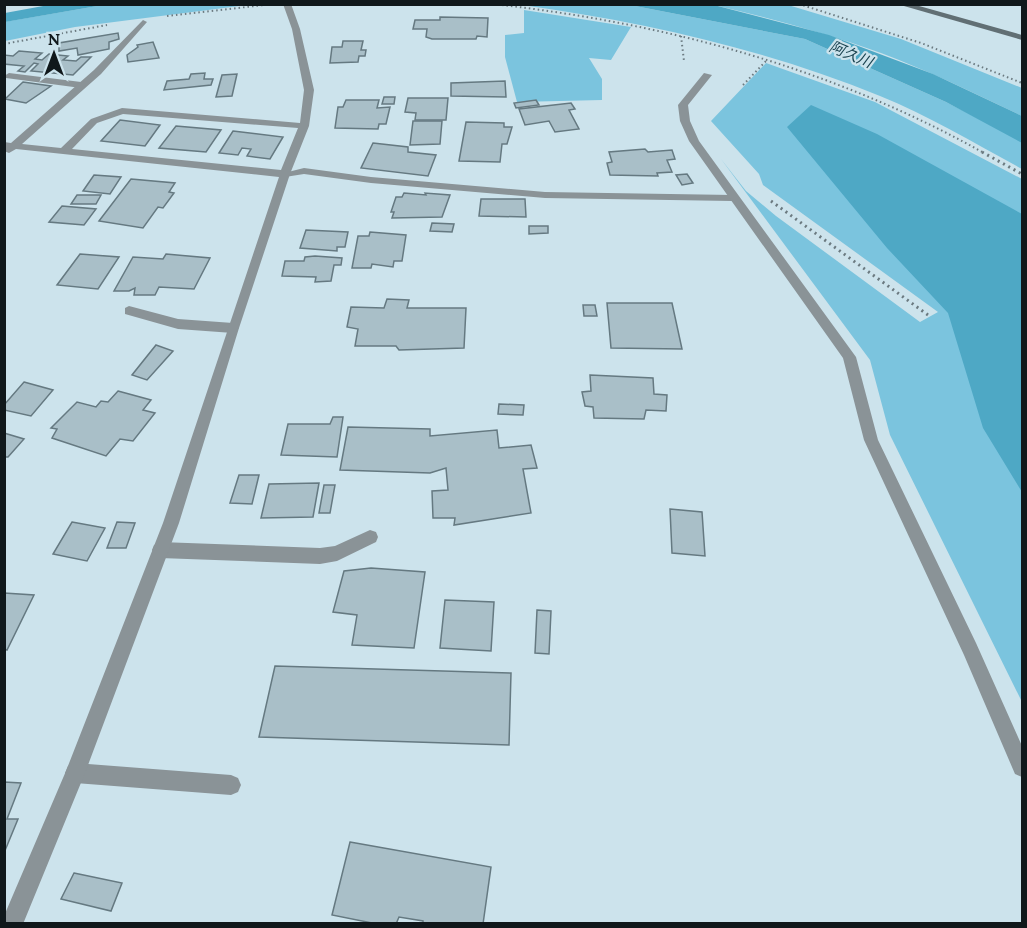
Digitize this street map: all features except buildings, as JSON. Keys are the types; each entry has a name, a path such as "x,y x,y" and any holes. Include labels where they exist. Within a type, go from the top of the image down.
{"main road":[{"path":"902,4 1023,38"}],"street":[{"path":"12,924 75,773 160,550 285,174 304,126 309,90 296,29 287,4"},
{"path":"4,154 9,145 81,85 130,39 143,22"},
{"path":"707,75 683,105 685,121 694,141 732,198 849,357 871,440 970,649 1023,768"},
{"path":"9,76 81,85"},
{"path":"64,151 94,121 122,111 304,126"},
{"path":"9,145 285,174 304,171 485,191 556,195 732,198"},
{"path":"129,311 178,324 233,328"},
{"path":"160,550 320,556 337,553 370,537"},
{"path":"75,773 231,785"}],"path":[{"path":"143,22 187,13 270,4"},
{"path":"494,4 588,17 681,36 766,60 878,99 1023,174"},
{"path":"799,4 921,43 1023,83"},
{"path":"4,44 108,24"},
{"path":"681,36 685,57 683,69"},
{"path":"743,85 766,60"},
{"path":"768,198 928,315"}],"shaded area":[{"path":"103,5 247,5 75,27 5,41 4,22"},
{"path":"522,5 630,5 805,39 946,102 1016,138 1022,143 1022,169 916,112 837,79 793,64 659,29"},
{"path":"714,5 788,5 901,39 1022,88 1022,116 935,75 881,53 798,26"},
{"path":"524,10 631,27 611,60 589,58 602,79 602,100 517,102 505,57 505,35 524,33"},
{"path":"766,63 875,102 1022,179 1022,702 890,435 870,360 721,159 746,191 776,216 920,322 938,312 763,185 759,174 711,121"}],"water":[{"path":"54,4 103,5 5,22 5,13"},
{"name":"阿久川","path":"630,5 714,5 829,35 933,74 1022,116 1022,143 946,102 805,39"},
{"path":"811,105 877,134 1022,214 1022,492 983,428 948,313 887,248 787,127"}]}
